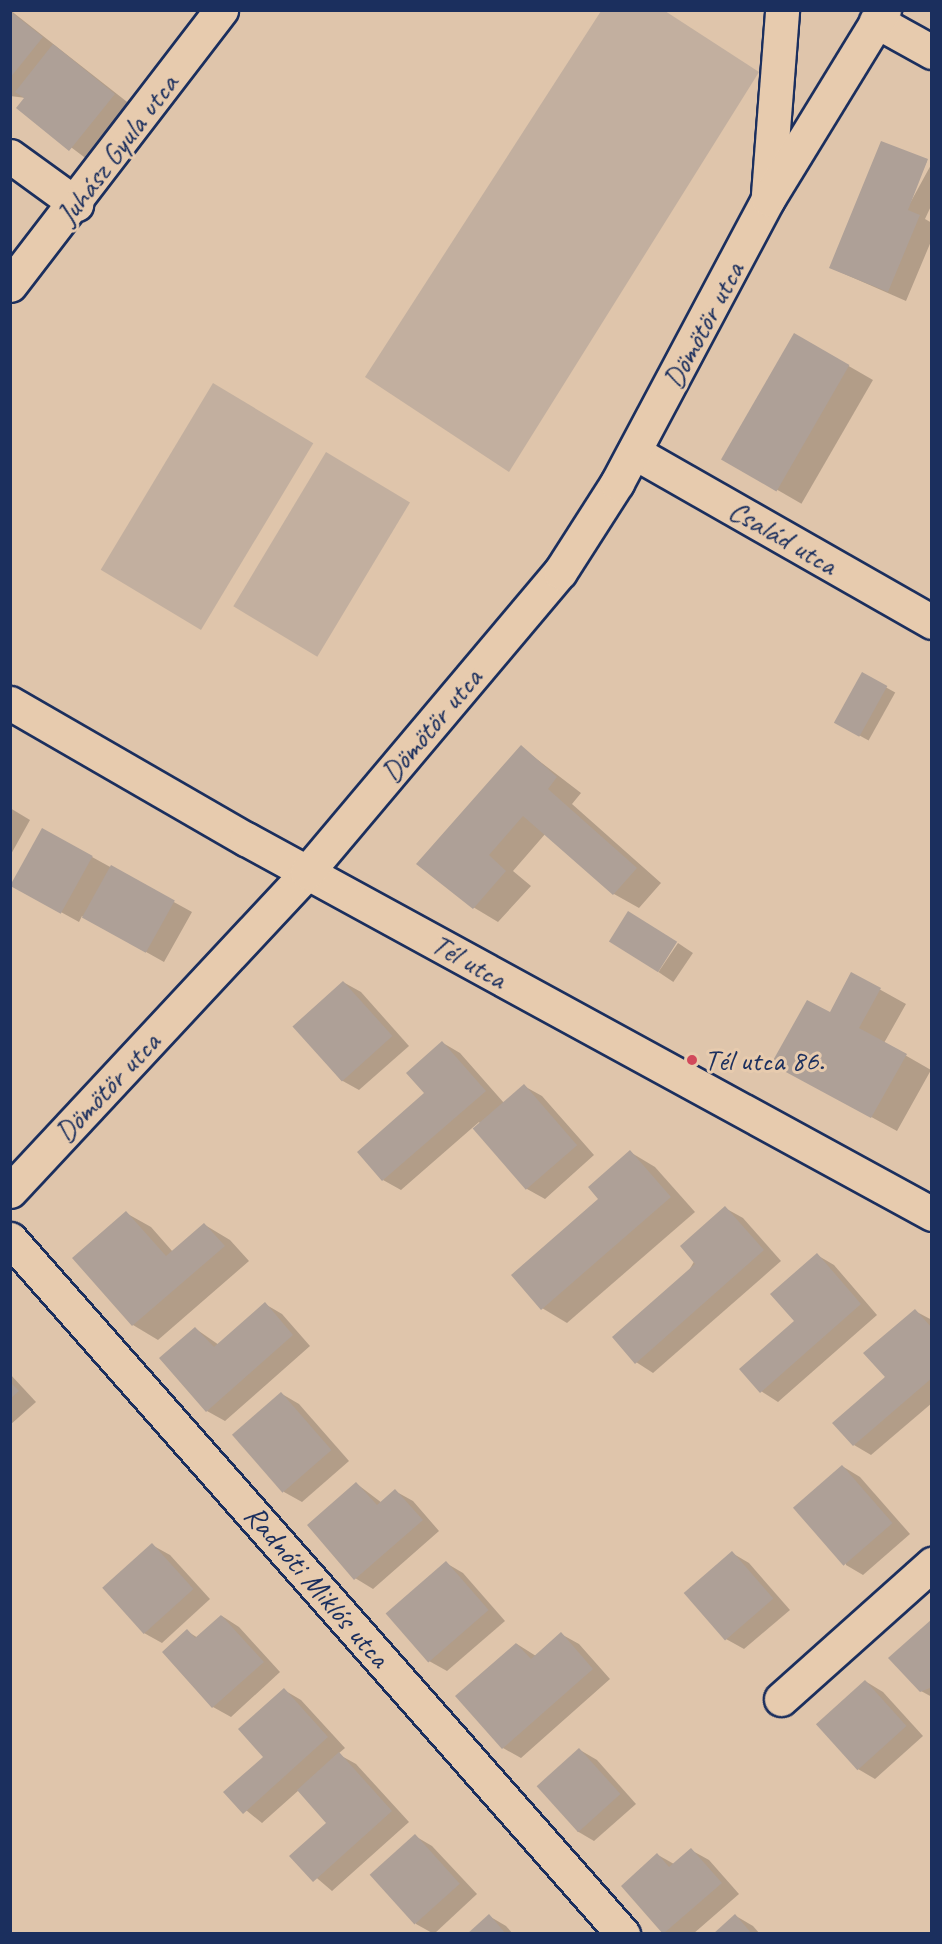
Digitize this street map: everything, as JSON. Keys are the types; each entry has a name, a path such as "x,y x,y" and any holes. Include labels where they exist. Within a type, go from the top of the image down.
{"street":[{"name":"Juhász Gyula utca","path":"10,285 76,204 221,10"},
{"name":"Dömötör utca","path":"768,199 782,10"},
{"path":"880,16 932,52"},
{"name":"Dömötör utca","path":"10,1191 307,872 560,572 634,452 768,199 880,16"},
{"path":"10,156 76,204"},
{"name":"Család utca","path":"634,452 932,622"},
{"name":"Tél utca","path":"10,703 307,872 932,1214"},
{"name":"Radnóti Miklós utca","path":"10,1239 623,1934"},
{"path":"781,1700 932,1564"}],"shaded area":[{"path":"601,11 665,11 759,72 509,472 365,377"},
{"path":"213,383 313,443 201,630 101,570"},
{"path":"326,452 410,502 317,657 233,606"}],"building":[{"path":"10,11 43,37 10,78"},
{"path":"53,44 115,94 69,151 16,108 24,98 15,92"},
{"path":"881,141 928,159 908,210 920,215 888,292 829,268"},
{"path":"794,333 849,365 776,491 721,459"},
{"path":"862,672 887,686 859,737 834,723"},
{"path":"521,745 557,777 548,789 637,868 613,895 523,816 489,855 506,871 473,909 416,864"},
{"path":"42,828 93,856 61,914 10,886"},
{"path":"111,865 175,900 146,953 82,917"},
{"path":"628,911 677,942 658,972 609,942"},
{"path":"851,972 881,988 859,1028 907,1054 871,1118 771,1064 807,1000 830,1012"},
{"path":"343,981 393,1036 342,1081 292,1027"},
{"path":"442,1041 486,1091 382,1181 357,1152 424,1093 406,1073"},
{"path":"524,1084 577,1145 526,1190 473,1129"},
{"path":"630,1150 671,1197 541,1310 511,1275 598,1199 588,1187"},
{"path":"725,1206 764,1250 635,1364 612,1337 695,1264 680,1246"},
{"path":"126,1211 166,1256 204,1223 225,1246 132,1326 72,1258"},
{"path":"817,1253 861,1304 760,1393 739,1369 794,1321 770,1294"},
{"path":"265,1302 293,1335 206,1412 159,1358 195,1327 214,1347"},
{"path":"915,1309 932,1328 932,1378 853,1446 832,1423 885,1377 863,1353"},
{"path":"10,1382 19,1391 10,1399"},
{"path":"281,1392 332,1450 282,1493 232,1435"},
{"path":"842,1465 893,1523 843,1566 793,1508"},
{"path":"356,1482 377,1505 395,1489 423,1520 354,1580 307,1525"},
{"path":"152,1543 193,1589 144,1634 102,1588"},
{"path":"732,1551 773,1599 725,1641 684,1593"},
{"path":"446,1561 489,1610 428,1663 386,1613"},
{"path":"221,1615 264,1662 212,1708 162,1652 187,1629 195,1638"},
{"path":"932,1619 932,1687 920,1692 888,1658"},
{"path":"561,1632 593,1669 502,1749 455,1696 516,1643 531,1659"},
{"path":"865,1680 906,1726 857,1770 816,1724"},
{"path":"284,1688 328,1737 243,1814 223,1792 263,1757 238,1729"},
{"path":"579,1748 620,1794 578,1832 537,1786"},
{"path":"339,1752 392,1811 313,1882 289,1856 326,1823 297,1790"},
{"path":"415,1834 460,1884 414,1925 370,1875"},
{"path":"691,1848 722,1883 663,1934 621,1886 657,1853 669,1867"},
{"path":"489,1914 506,1934 467,1934"},
{"path":"735,1914 752,1934 713,1934"}],"place":[{"name":"Tél utca 86.","path":"692,1060"}]}
